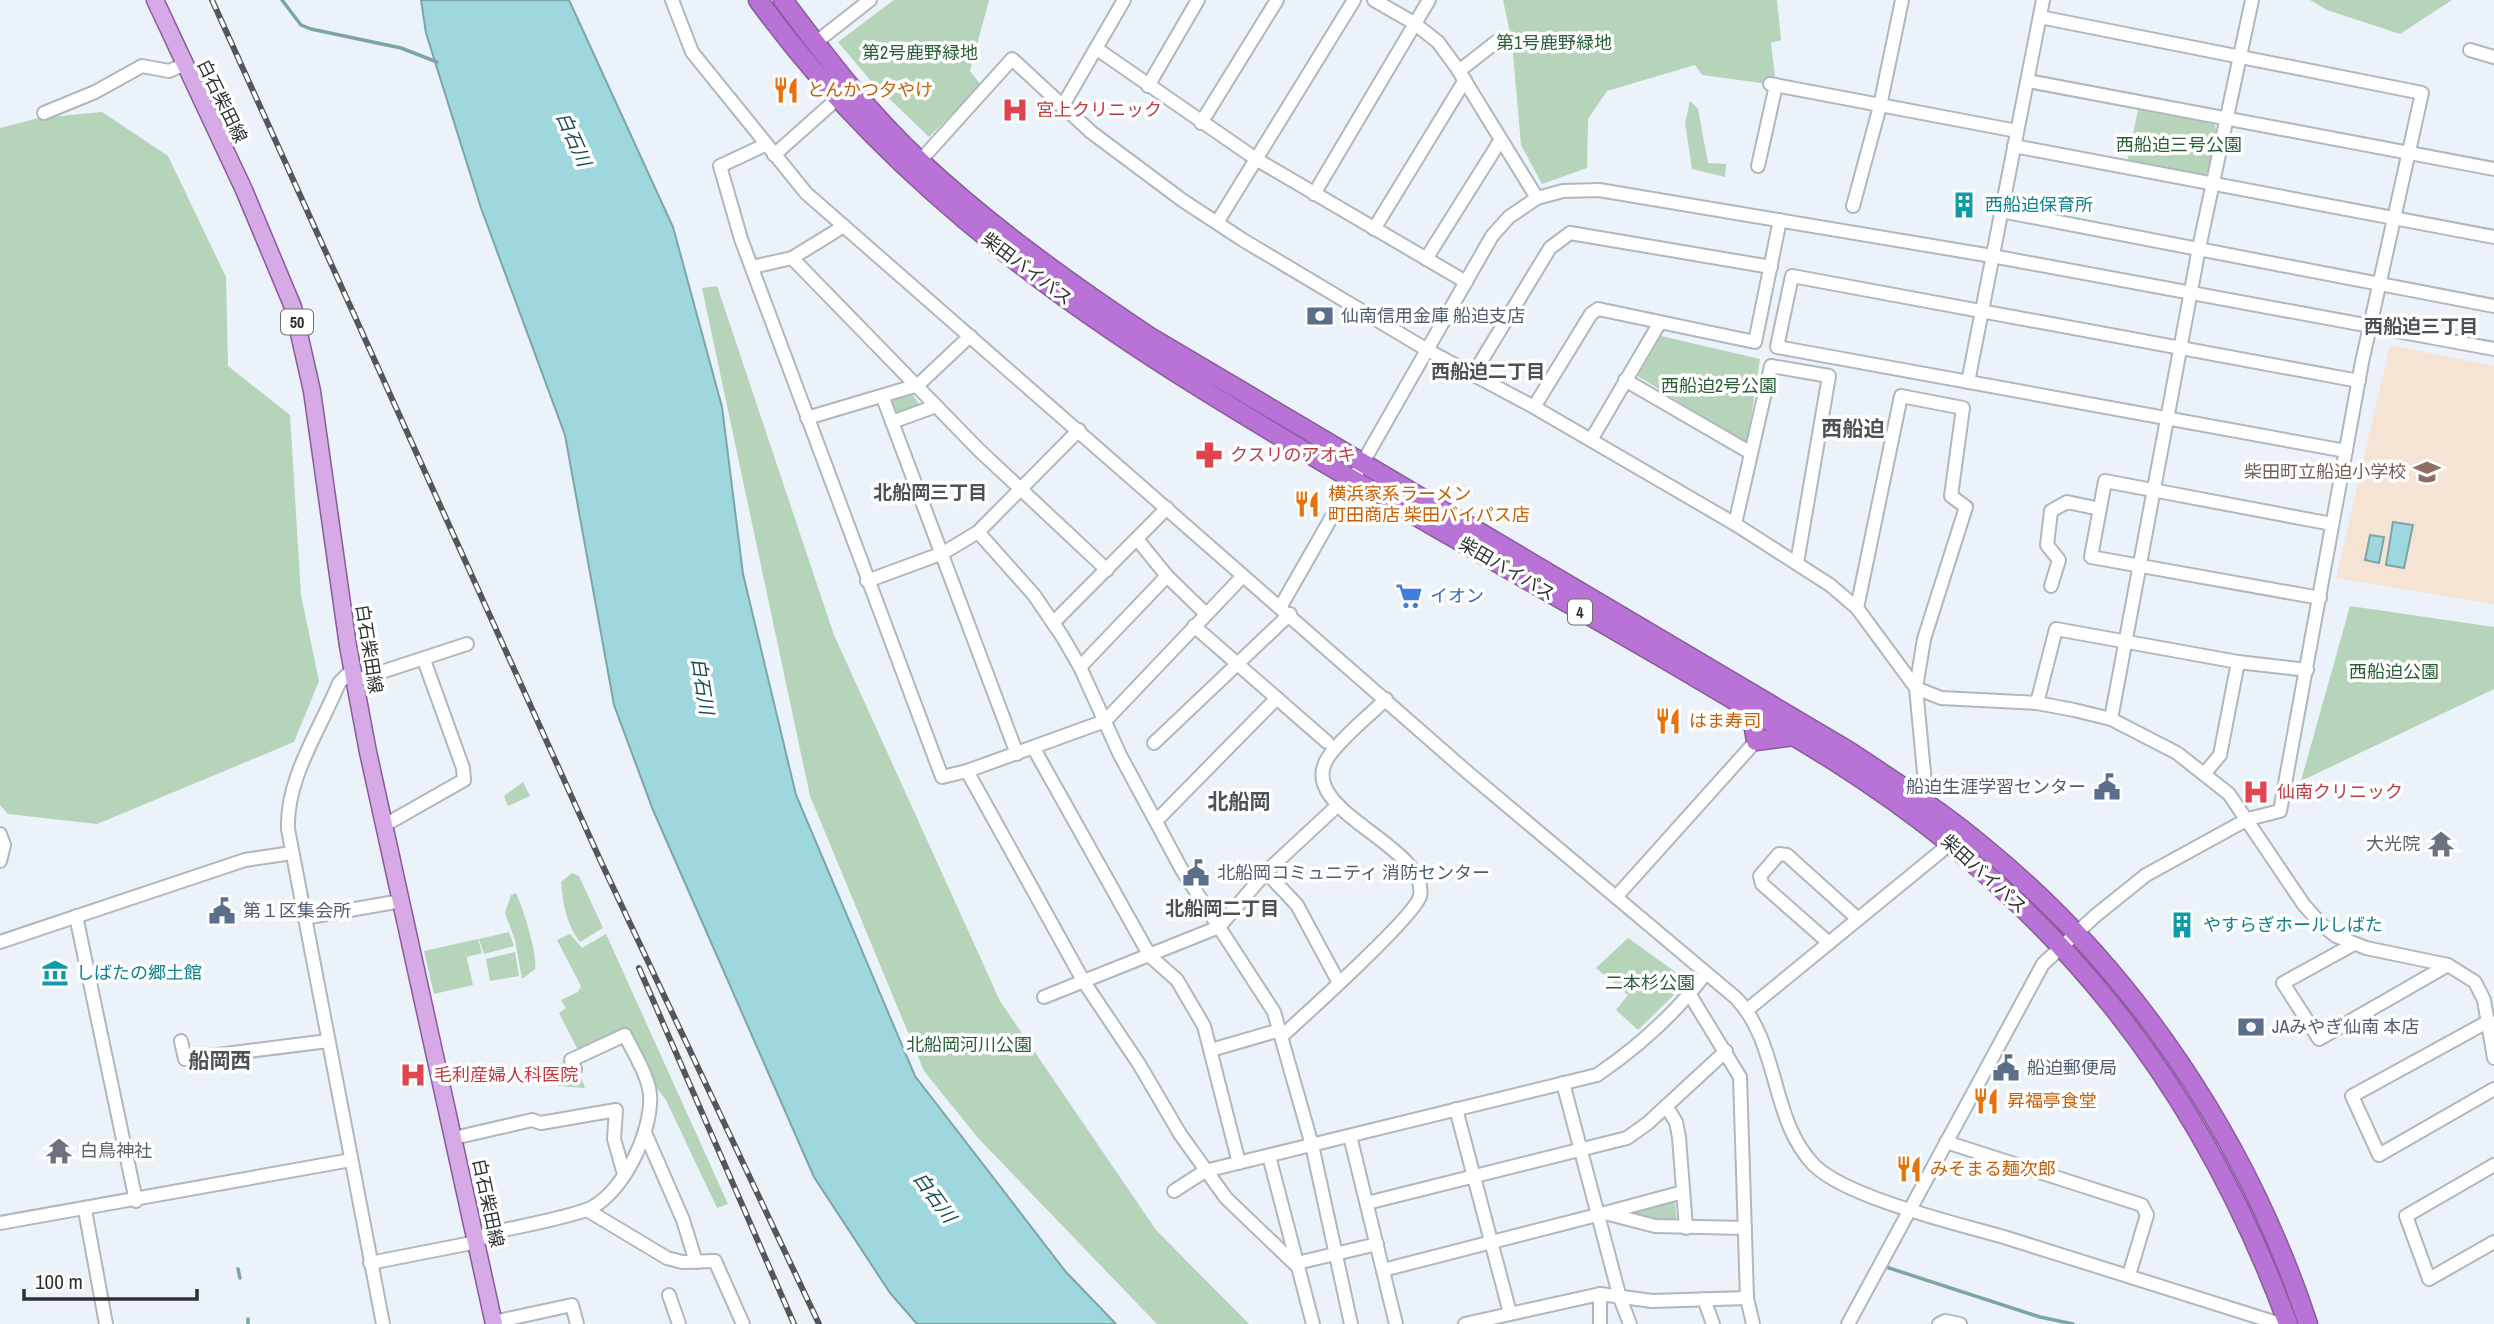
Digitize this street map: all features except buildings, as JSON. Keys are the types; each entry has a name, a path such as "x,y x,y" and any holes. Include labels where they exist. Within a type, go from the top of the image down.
{"highway":[{"name":"柴田バイパス","path":"758,0 838,98 955,213 1044,285 1161,364 1354,480 1751,710 1882,790 1951,844 2061,946 2119,1012 2178,1095 2250,1227 2288,1324"},
{"name":"柴田バイパス","path":"783,0 815,43 920,161 1000,231 1058,276 1150,337 1847,750 1986,848 2076,933 2140,1009 2202,1097 2267,1219 2308,1324"},
{"path":"1751,710 1756,741 1794,736"}],"main road":[{"name":"白石柴田線","path":"155,0 183,65 244,190 293,307 312,391 353,676 383,826 494,1323"}],"street":[{"path":"672,0 692,52 769,150 806,192 1243,576 1747,1010 1764,1041 1795,1133 1815,1165 1846,1186 1908,1208 2280,1324"},
{"path":"815,43 870,0"},
{"path":"1062,107 1124,0"},
{"path":"1148,86 1198,0"},
{"path":"1201,124 1277,0"},
{"path":"1218,221 1354,0"},
{"path":"1374,0 1414,23 1438,42 1537,198"},
{"path":"1314,194 1429,0"},
{"path":"1853,206 1880,106 1902,0"},
{"path":"1968,382 2043,0"},
{"path":"2111,719 2180,347 2252,0"},
{"path":"1848,1324 1908,1208 2043,964 2131,885 2248,820 2280,811 2370,324 2422,93 2040,17"},
{"path":"1374,229 1462,76 1496,43"},
{"path":"1097,49 1201,124 1255,159 1466,282"},
{"path":"2470,50 2494,57"},
{"path":"920,161 1012,59 1062,107 1182,200 1218,221 1243,240 1429,351 1474,373 1591,440 1797,563 1857,608 1916,688 1941,698 2036,703 2111,719 2177,753 2230,794 2313,917 2336,936 2354,944 2448,965 2467,975 2479,988 2489,1021 2494,1058"},
{"path":"44,113 95,92 142,66 169,71 183,65"},
{"path":"2028,80 2225,120 2409,151 2494,169"},
{"path":"1758,166 1773,84 2017,131"},
{"path":"838,98 769,150 720,166 752,267 942,777 1017,754 1105,720 1243,576"},
{"path":"1426,259 1500,141"},
{"path":"2014,146 2494,237"},
{"path":"1154,743 1239,665 1285,610 1354,480 1500,226 1508,217 1537,198 1563,191 1600,190 1992,256 2191,296 2370,324 2494,349"},
{"path":"2001,211 2494,306"},
{"path":"1534,407 1591,314 1598,309 1659,324 1755,342 1780,220"},
{"path":"752,267 792,258 844,226"},
{"path":"1474,373 1549,248 1570,233 1771,267"},
{"path":"792,258 936,406 1107,570"},
{"path":"2346,450 2167,420 1777,347 1791,276 1982,309 2359,381"},
{"path":"1591,440 1659,324"},
{"path":"807,418 883,398 918,385 970,336"},
{"path":"1735,524 1771,366 1829,376 1797,563"},
{"path":"1625,380 1751,453"},
{"path":"1857,608 1901,396 1964,408 1951,496 1966,507 1924,639 1916,688 1927,804"},
{"path":"883,398 1017,754"},
{"path":"892,422 936,406"},
{"path":"867,581 943,553 978,532 1079,430"},
{"path":"2320,598 2091,557 2105,481 2332,524"},
{"path":"2051,586 2059,560 2047,545 2051,512 2067,502 2100,509"},
{"path":"1053,623 1167,508"},
{"path":"978,532 1034,595 1053,623 1080,667 1156,821 1219,927 1261,989 1281,1033 1312,1145 1351,1324"},
{"path":"1137,539 1167,576 1206,614"},
{"path":"1080,667 1167,576"},
{"path":"1194,626 1327,742"},
{"path":"2036,703 2056,629 2238,662 2307,670"},
{"path":"383,1324 304,918 287,810 292,788 339,683 353,676 424,660 467,644"},
{"path":"383,826 454,789 464,780 463,768 424,660"},
{"path":"2204,774 2220,755 2238,662"},
{"path":"1156,821 1277,698"},
{"path":"1211,1050 1281,1033 1339,983 1417,904 1421,894 1415,870 1338,805 1326,787 1325,764 1329,756 1386,699"},
{"path":"1616,897 1756,741"},
{"path":"1033,747 1150,956 1177,980 1204,1027 1239,1163"},
{"path":"967,771 1084,982 1205,1171 1251,1224 1298,1265"},
{"path":"1044,998 1219,927 1266,872 1338,805"},
{"path":"0,834 4,845 0,861"},
{"path":"1747,1010 1951,844"},
{"path":"0,942 245,860 292,853"},
{"path":"1829,943 1762,884 1760,876 1779,854 1787,855 1858,919"},
{"path":"1266,872 1297,905 1339,983"},
{"path":"304,918 401,901"},
{"path":"76,916 136,1201"},
{"path":"2354,944 2283,984 2319,1040 2448,965"},
{"path":"1174,1191 1205,1171 1597,1075 1628,1054 1690,995 1706,973"},
{"path":"1690,995 1740,1077 1746,1298 1753,1324"},
{"path":"2489,1021 2352,1096 2379,1155 2494,1090"},
{"path":"370,1264 477,1242 486,1234 587,1210 607,1198 646,1135 649,1090 625,1035 571,1060 575,1069"},
{"path":"181,1041 185,1059 328,1041"},
{"path":"1367,1203 1627,1138 1726,1051"},
{"path":"1563,1083 1602,1214 1620,1298 1630,1324"},
{"path":"1665,1107 1676,1122 1679,1137 1686,1228"},
{"path":"1457,1109 1510,1313"},
{"path":"454,1138 533,1120 541,1123 616,1110 614,1139 624,1174"},
{"path":"646,1135 684,1220 696,1262"},
{"path":"1350,1136 1396,1324"},
{"path":"1946,1142 2142,1205 2147,1215 2129,1275"},
{"path":"1269,1156 1313,1324"},
{"path":"0,1223 136,1201 351,1160"},
{"path":"2494,1165 2406,1216 2429,1279 2494,1242"},
{"path":"1383,1270 1683,1192"},
{"path":"85,1210 106,1324"},
{"path":"587,1210 660,1255 682,1262 715,1261 743,1324"},
{"path":"1602,1214 1630,1222 1686,1228 1745,1228"},
{"path":"1298,1265 1377,1244"},
{"path":"1465,1324 1601,1294 1652,1301 1746,1298"},
{"path":"1600,1324 1601,1294"},
{"path":"669,1295 679,1324"},
{"path":"1704,1299 1713,1324"},
{"path":"494,1323 572,1305 577,1324"},
{"path":"1939,1324 1945,1321 1960,1324"}],"shaded area":[{"name":"柴田町立船迫小学校","path":"2390,345 2494,366 2494,604 2336,578"}],"green space":[{"name":"第2号鹿野緑地","path":"894,0 989,0 970,71 981,85 929,137 870,80 838,42"},
{"name":"第1号鹿野緑地","path":"1503,0 1777,0 1781,40 1771,43 1776,85 1702,75 1695,65 1607,91 1588,119 1587,168 1542,184 1521,145 1512,42"},
{"path":"2310,0 2452,0 2400,34 2327,10"},
{"path":"1690,101 1698,109 1708,163 1726,164 1725,177 1692,169 1685,123"},
{"name":"西船迫三号公園","path":"2138,110 2214,124 2217,136 2216,151 2204,176 2127,162"},
{"path":"102,112 168,156 226,277 228,366 290,415 301,595 319,681 294,742 97,824 8,814 0,805 0,128 39,118"},
{"name":"北船岡河川公園","path":"717,286 834,635 1000,1001 1156,1230 1249,1324 1157,1324 978,1138 924,1071 810,796 702,288"},
{"name":"西船迫2号公園","path":"1661,336 1760,359 1747,445 1638,376"},
{"path":"910,392 922,407 894,419 888,402"},
{"name":"西船迫公園","path":"2350,606 2494,627 2494,689 2301,781"},
{"path":"523,782 530,796 508,806 504,796"},
{"path":"572,873 579,876 603,928 580,942 568,921 561,882"},
{"path":"516,893 529,931 535,962 535,969 522,979 515,940 505,913 511,895"},
{"path":"509,932 514,946 484,954 479,939"},
{"path":"570,934 582,948 606,934 728,1204 717,1208 666,1100 653,1083 625,1028 578,1050 559,1013 566,1008 561,1000 578,992 581,986 557,940"},
{"name":"二本杉公園","path":"1628,938 1688,981 1638,1030 1616,1010 1628,995 1596,968"},
{"path":"478,939 482,953 467,957 465,950 473,985 434,994 424,951"},
{"path":"515,952 519,976 490,981 486,959"},
{"path":"566,1061 572,1074 579,1072 585,1088 559,1086 554,1066"},
{"path":"1675,1201 1677,1224 1631,1219 1628,1212"}],"water":[{"name":"白石川","path":"421,0 569,0 673,227 722,407 743,574 796,795 915,1076 1066,1272 1116,1324 917,1324 890,1293 814,1177 653,810 614,705 565,435 481,208 426,33"},
{"path":"2393,522 2413,525 2404,568 2386,565"},
{"path":"2370,535 2384,537 2379,563 2365,560"}],"waterway":[{"path":"282,0 301,25 401,48 437,62"},
{"path":"1886,1267 2040,1317 2073,1324"},
{"path":"238,1269 240,1278"},
{"path":"248,1319 248,1324"}],"railway":[{"path":"212,0 602,864 819,1324"},
{"path":"639,968 794,1324"}],"place":[{"name":"とんかつ夕やけ","path":"786,90"},
{"name":"宮上クリニック","path":"1015,110"},
{"name":"西船迫保育所","path":"1964,205"},
{"name":"仙南信用金庫 船迫支店","path":"1320,316"},
{"name":"クスリのアオキ","path":"1209,455"},
{"name":"柴田町立船迫小学校","path":"2427,472"},
{"name":"横浜家系ラーメン 町田商店 柴田バイパス店","path":"1307,504"},
{"name":"イオン","path":"1409,596"},
{"name":"はま寿司","path":"1668,721"},
{"name":"船迫生涯学習センター","path":"2107,787"},
{"name":"仙南クリニック","path":"2256,792"},
{"name":"大光院","path":"2441,844"},
{"name":"北船岡コミュニティ 消防センター","path":"1196,873"},
{"name":"第１区集会所","path":"222,911"},
{"name":"やすらぎホールしばた","path":"2182,925"},
{"name":"しばたの郷土館","path":"55,973"},
{"name":"JAみやぎ仙南 本店","path":"2251,1027"},
{"name":"船迫郵便局","path":"2006,1068"},
{"name":"毛利産婦人科医院","path":"413,1075"},
{"name":"昇福亭食堂","path":"1986,1101"},
{"name":"白鳥神社","path":"59,1151"},
{"name":"みそまる麺次郎","path":"1909,1169"}],"district":[{"name":"西船迫三丁目","path":"2421,326"},
{"name":"西船迫二丁目","path":"1488,371"},
{"name":"西船迫","path":"1853,429"},
{"name":"北船岡三丁目","path":"930,492"},
{"name":"北船岡","path":"1239,802"},
{"name":"北船岡二丁目","path":"1222,908"},
{"name":"船岡西","path":"220,1061"}]}
